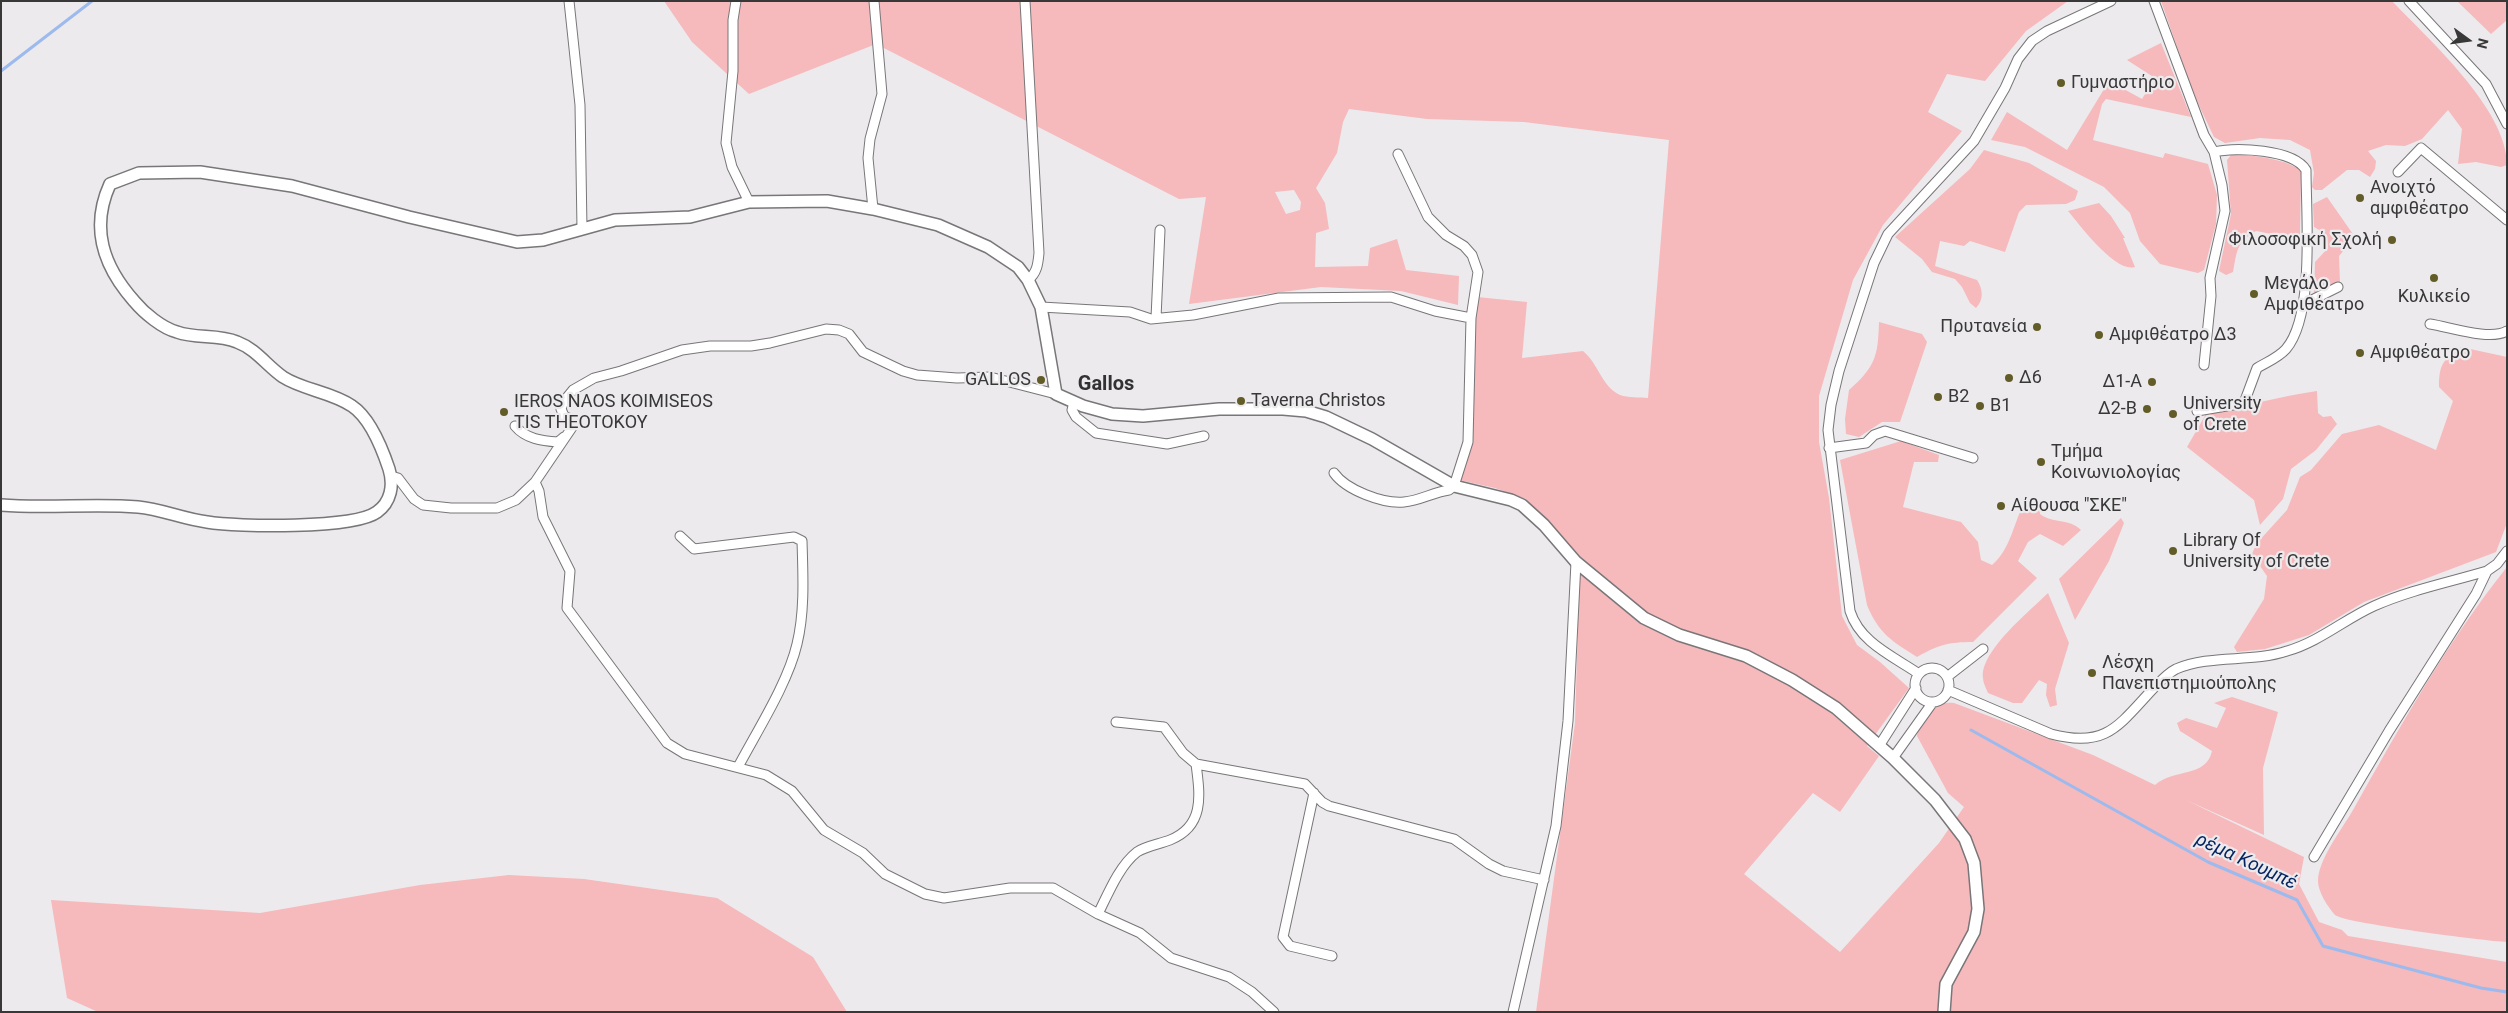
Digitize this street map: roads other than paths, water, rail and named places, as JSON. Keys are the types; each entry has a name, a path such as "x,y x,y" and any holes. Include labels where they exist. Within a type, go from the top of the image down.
{"street":[{"path":"569,1 580,106 582,229"},
{"path":"736,1 733,20 732,71 726,143 732,167 749,202"},
{"path":"873,209 868,158 870,139 882,94 880,47 874,1"},
{"path":"1025,1 1039,253 1036,271 1028,280"},
{"path":"1919,674 1880,649 1855,626 1850,611 1828,430 1831,405 1839,372 1874,263 1888,234 1974,141 2005,88 2018,58 2032,41 2047,31 2111,1"},
{"path":"2154,1 2204,135 2214,152 2222,185 2225,211 2210,278 2211,296 2204,365"},
{"path":"2409,1 2486,84 2507,124"},
{"path":"2197,411 2244,403 2257,368 2278,356 2286,348 2294,335 2307,286 2306,170 2301,162 2289,157 2231,148 2214,152"},
{"path":"2398,172 2421,148 2507,220"},
{"path":"1334,473 1340,482 1350,488 1392,501 1404,502 1449,490 1454,486 1468,442 1471,318 1476,295 1477,265 1464,246 1446,235 1428,217 1398,154"},
{"path":"1,505 136,507 210,523 308,525 364,519 377,512 386,503 391,490 391,476 386,460 365,417 351,405 283,377 252,349 237,342 214,336 177,333 163,325 134,302 110,266 102,248 100,224 105,196 110,184 139,173 200,172 292,186 409,217 517,242 542,240 615,220 690,217 749,202 826,200 873,209 938,226 988,247 1018,267 1028,280 1041,307 1056,394"},
{"path":"1156,318 1160,230"},
{"path":"2302,305 2338,287"},
{"path":"1041,307 1130,312 1156,318 1193,315 1279,298 1391,297 1471,318"},
{"path":"2430,324 2462,329 2476,334 2499,336 2507,331"},
{"path":"391,476 398,478 414,499 424,504 452,508 497,508 516,500 534,482 573,426 571,419 564,416 561,409 564,401 573,390 594,378 621,371 682,350 710,346 751,346 826,329 839,330 849,334 863,352 903,371 918,375 957,378 990,377 1056,394 1105,413 1143,416 1219,409 1306,411 1372,439 1454,486 1511,500 1522,505 1544,525 1576,562 1644,618 1679,635 1746,656 1792,680 1836,708 1893,758 1952,819 1965,839 1974,863 1978,909 1974,932 1946,984 1944,1012"},
{"path":"1074,402 1072,410 1076,417 1096,433 1167,444 1204,436"},
{"path":"515,426 537,440 558,442 570,432"},
{"path":"1829,448 1866,443 1874,435 1885,431 1973,458"},
{"path":"534,482 540,491 543,517 570,572 567,608 571,616 667,743 685,754 766,775 792,791 824,830 863,853 885,874 925,894 944,898 1010,888 1053,888 1098,914 1140,933 1171,958 1229,977 1252,992 1274,1012"},
{"path":"680,536 694,549 794,537 802,541 802,613 797,644 788,671 738,768"},
{"path":"1948,690 2051,734 2080,740 2092,739 2110,731 2123,721 2174,670 2199,663 2272,655 2289,651 2306,644 2374,606 2486,571 2497,564 2507,551"},
{"path":"1513,1012 1556,826 1568,721 1576,562"},
{"path":"2314,857 2393,723 2476,594 2486,571"},
{"path":"1948,677 1983,649"},
{"path":"1879,746 1916,688 1919,674 1923,670 1934,668 1944,672 1948,677 1948,690 1944,697 1933,702 1893,758"},
{"path":"1916,688 1923,700 1933,702"},
{"path":"1116,722 1164,726 1183,753 1196,764 1304,784 1329,806 1454,839 1489,864 1503,871 1544,880"},
{"path":"1098,914 1111,888 1138,851 1179,836 1196,817 1200,794 1196,764"},
{"path":"1314,793 1283,936 1290,946 1332,956"}],"waterway":[{"path":"1,71 92,1"},
{"name":"ρέμα Κουμπέ","path":"1971,730 2208,862 2297,900 2323,946 2481,988 2507,992"}],"place":[{"name":"Γυμναστήριο","path":"2061,83"},
{"name":"Ανοιχτό αμφιθέατρο","path":"2360,198"},
{"name":"Φιλοσοφική Σχολή","path":"2392,240"},
{"name":"Κυλικείο","path":"2434,278"},
{"name":"Μεγάλο Αμφιθέατρο","path":"2254,294"},
{"name":"Πρυτανεία","path":"2037,327"},
{"name":"Αμφιθέατρο Δ3","path":"2099,335"},
{"name":"Αμφιθέατρο","path":"2360,353"},
{"name":"Δ6","path":"2009,378"},
{"name":"GALLOS","path":"1041,380"},
{"name":"Δ1-Α","path":"2152,382"},
{"name":"Β2","path":"1938,397"},
{"name":"Taverna Christos","path":"1241,401"},
{"name":"Β1","path":"1980,406"},
{"name":"Δ2-Β","path":"2147,409"},
{"name":"IEROS NAOS KOIMISEOS TIS THEOTOKOY","path":"504,412"},
{"name":"University of Crete","path":"2173,414"},
{"name":"Τμήμα Κοινωνιολογίας","path":"2041,462"},
{"name":"Αίθουσα \"ΣΚΕ\"","path":"2001,506"},
{"name":"Library Of University of Crete","path":"2173,551"},
{"name":"Λέσχη Πανεπιστημιούπολης","path":"2092,673"}],"district":[{"name":"Gallos","path":"1106,385"}]}
